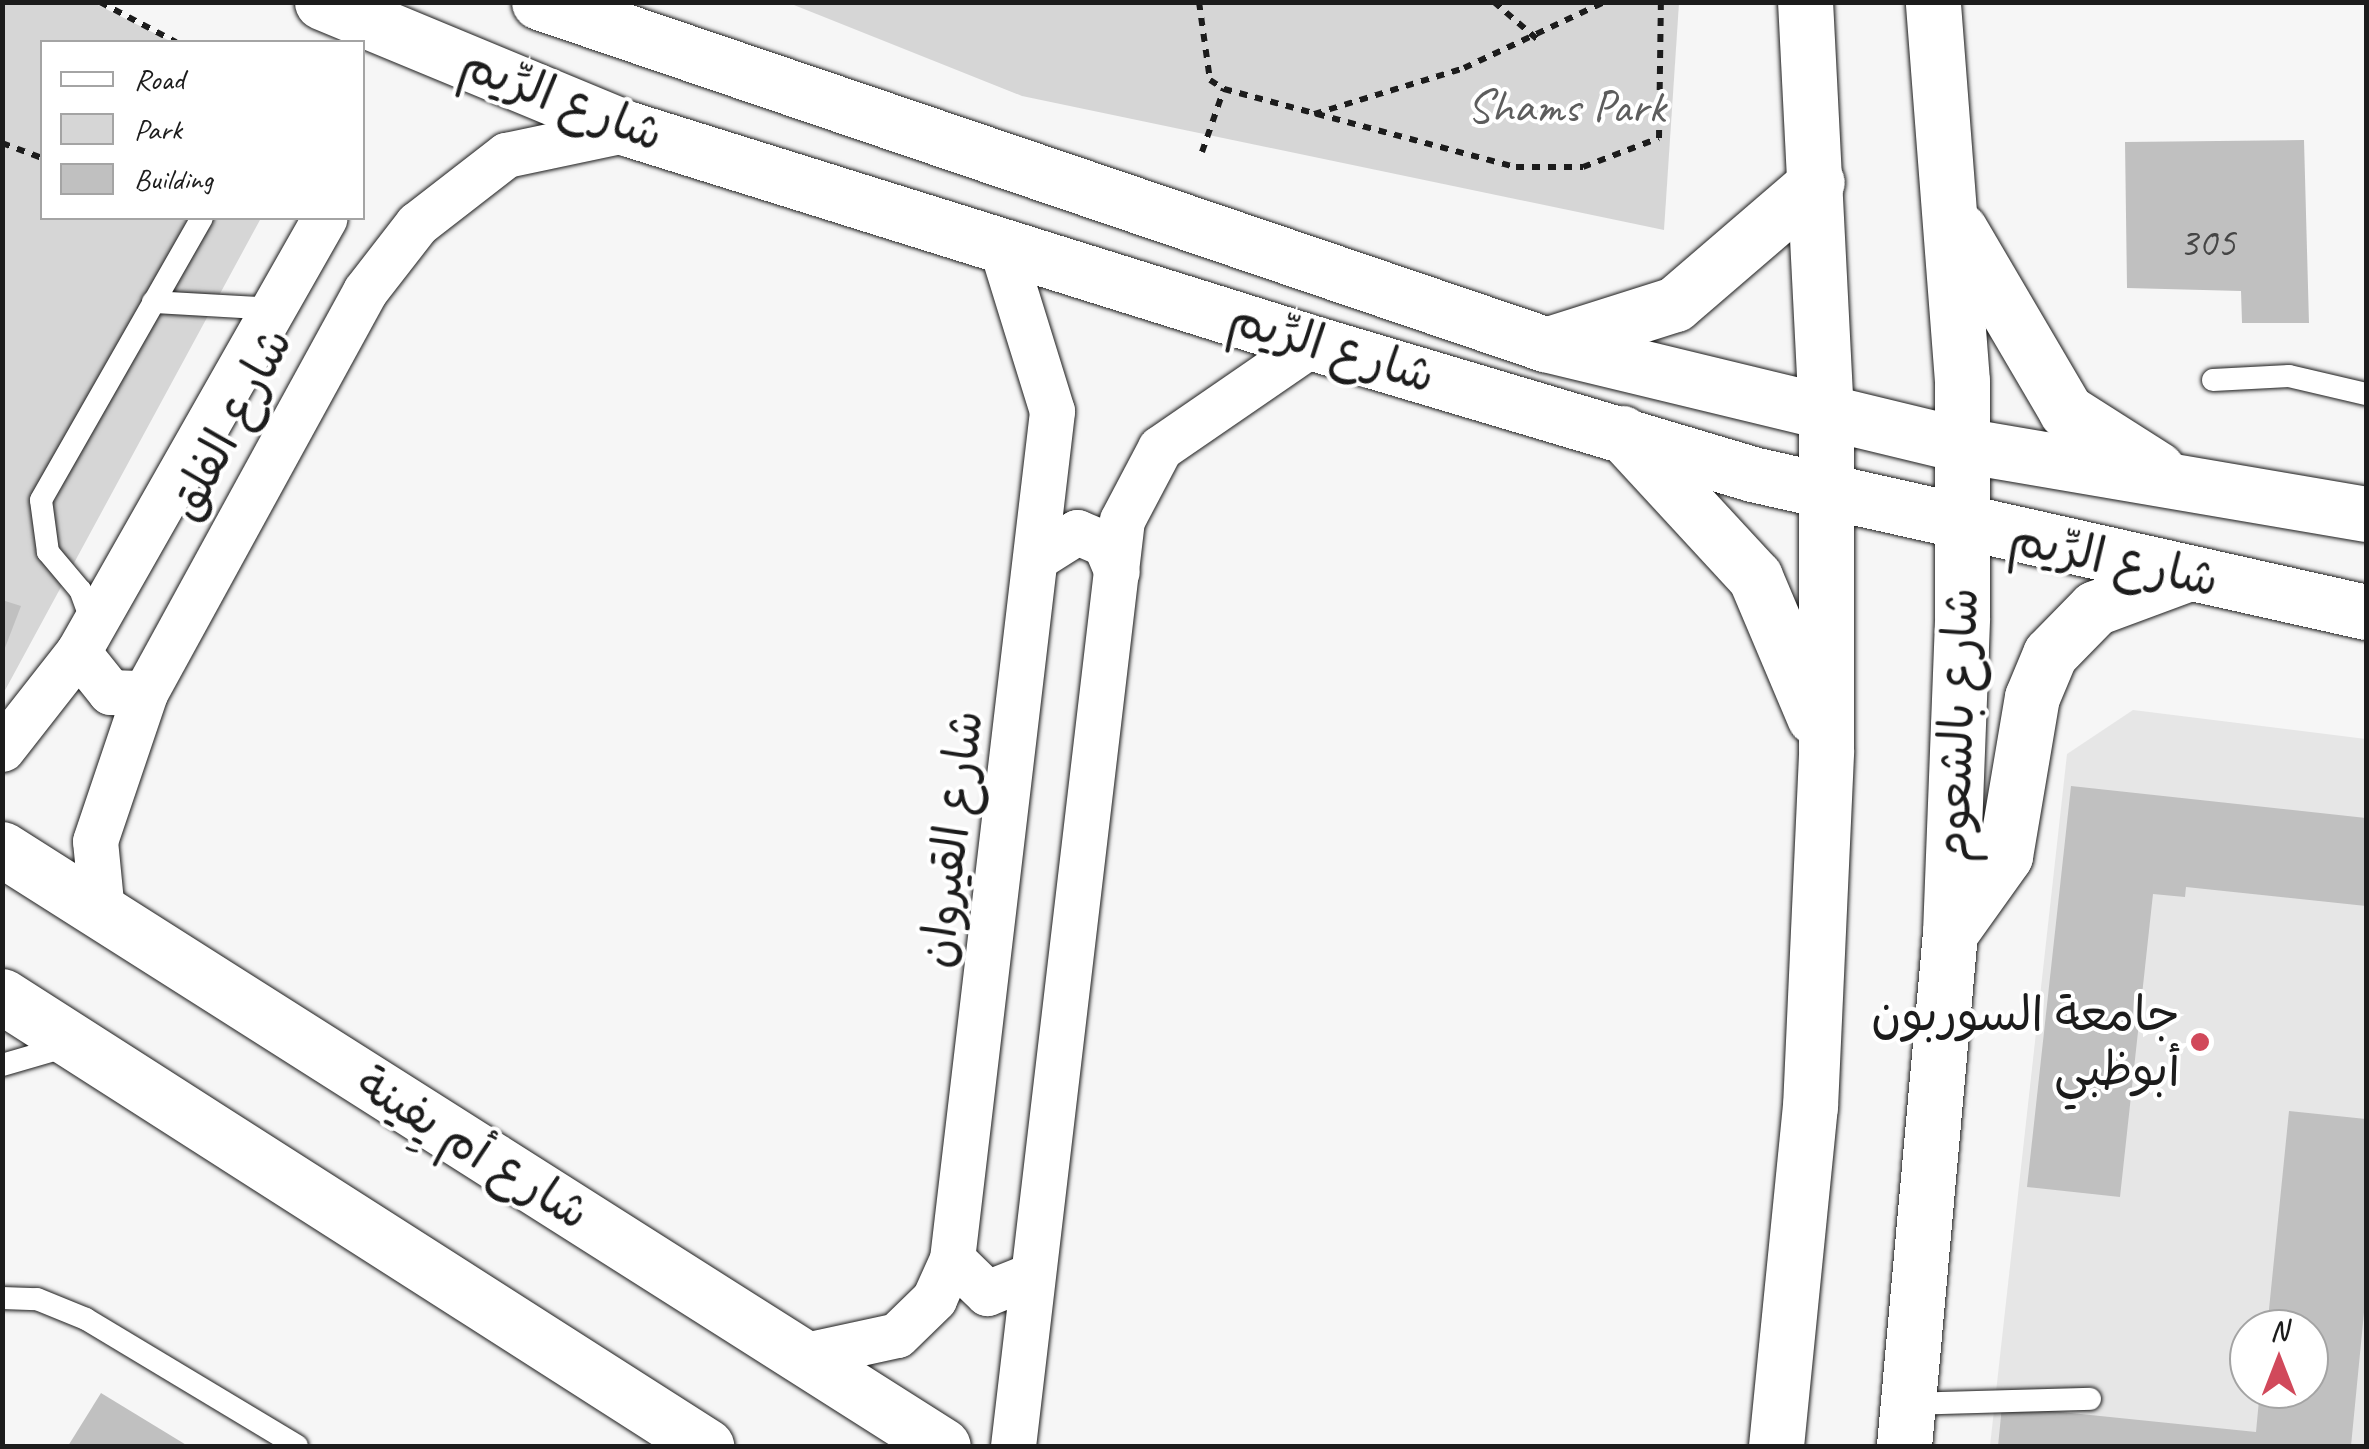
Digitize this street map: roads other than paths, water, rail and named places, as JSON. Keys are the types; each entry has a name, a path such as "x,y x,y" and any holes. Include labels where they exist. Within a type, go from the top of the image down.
{"main road":[{"name":"شارع الرِّيم","path":"321,2 629,129 1313,343 1823,491 2186,576 2366,612"},
{"name":"شارع الرِّيم","path":"539,2 1545,344 1962,445 2190,488 2366,514"},
{"path":"1776,1446 1810,1107 1826,750 1826,415 1805,2"},
{"name":"شارع بالشعوم","path":"1906,1425 1950,933 1962,525 1962,445 1933,2"},
{"path":"1545,344 1675,304 1817,182"},
{"path":"1946,194 2003,315 2066,411 2190,488"},
{"path":"1620,431 1756,577 1826,750"},
{"path":"1950,933 2006,856 2032,698 2050,654 2123,591 2186,576"},
{"name":"شارع أم يِفينة","path":"2,849 942,1446"},
{"path":"2,996 706,1446"}],"street":[{"path":"321,2 333,40"},
{"name":"شارع الفلق","path":"102,912 94,841 145,692 365,291 416,224 506,155 629,129"},
{"path":"316,237 348,258 365,291"},
{"name":"شارع الفلق","path":"2,749 86,639 316,237"},
{"name":"شارع القيروان","path":"801,1356 897,1335 934,1299 952,1259 1039,556 1052,411 1001,246"},
{"path":"1013,1446 1122,520 1142,470 1313,343"},
{"path":"1039,556 1077,532 1105,544 1117,572"},
{"path":"86,639 110,692 145,692"},
{"path":"952,1259 987,1293 1032,1274"}],"lane":[{"path":"86,639 80,590 48,552 41,500 201,220"},
{"path":"154,302 277,309"},
{"path":"2214,380 2289,376 2366,394"},
{"path":"2,1065 74,1044"},
{"path":"2,1298 38,1298 86,1319 296,1446"},
{"path":"1906,1425 2090,1399"}],"place":[{"name":"جامعة السوربون أبوظبي","path":"2200,1042"}],"park label":[{"name":"Shams Park","path":"1566,107"}]}
